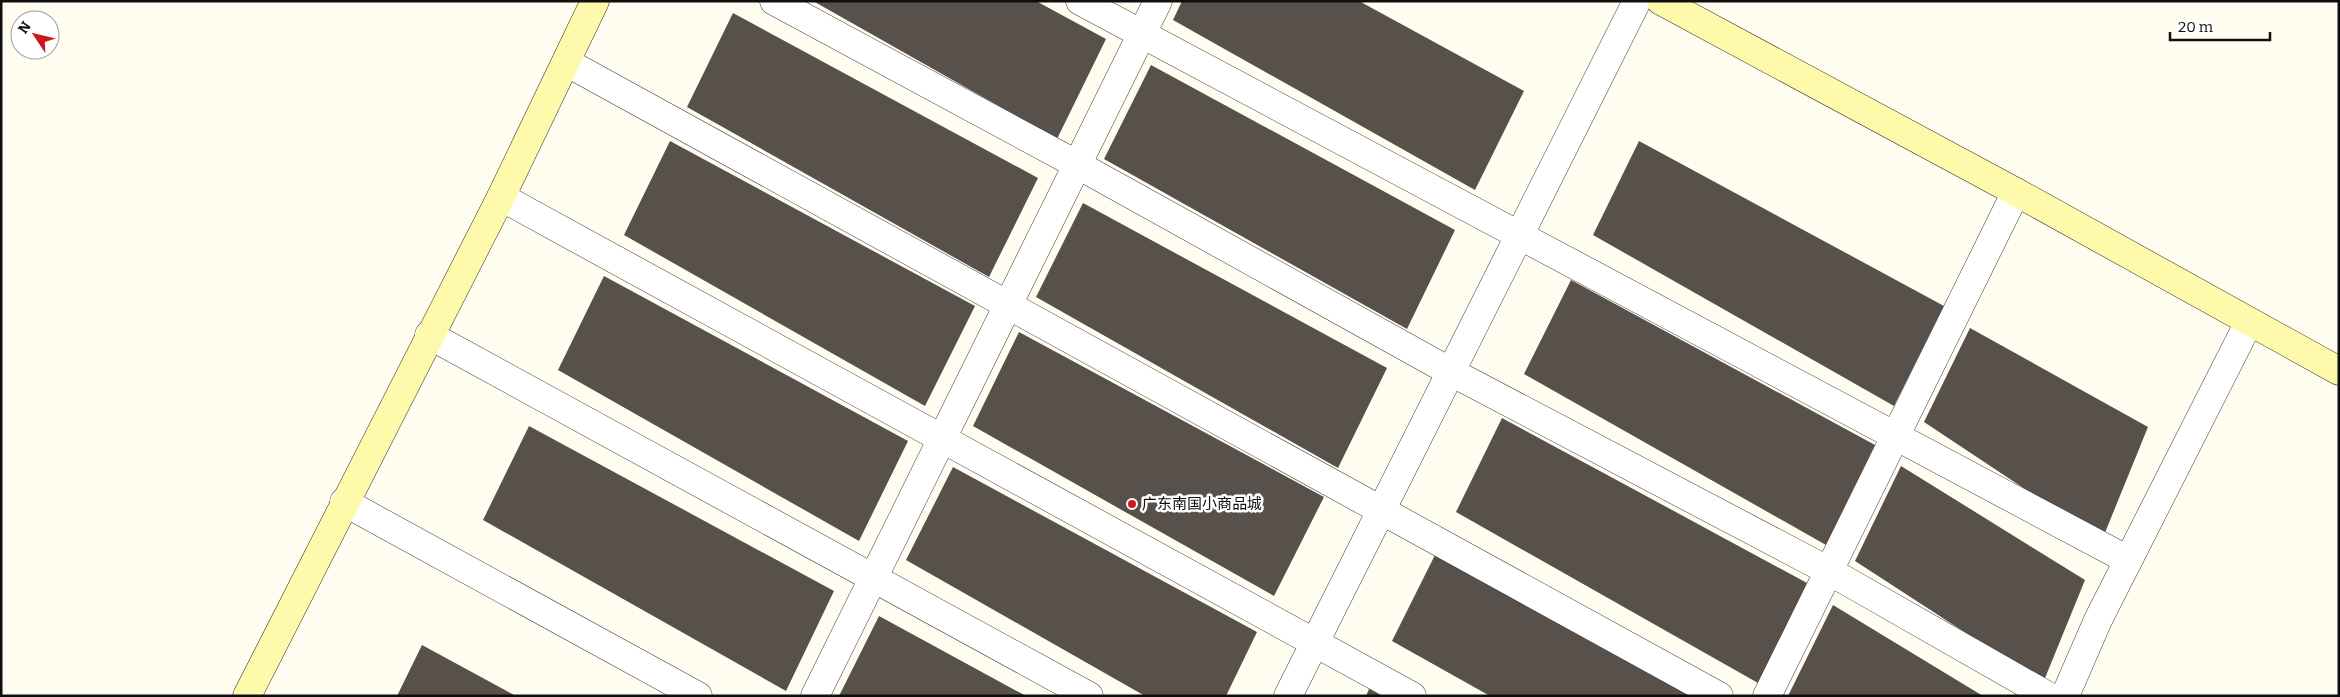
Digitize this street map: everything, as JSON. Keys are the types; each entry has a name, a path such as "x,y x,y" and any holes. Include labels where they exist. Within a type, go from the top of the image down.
{"street":[{"path":"247,696 501,196 595,1"},
{"path":"774,1 1078,165 1451,372 1829,571 2048,696"},
{"path":"1080,1 2128,560"},
{"path":"815,696 1158,1"},
{"path":"1288,696 1637,1"},
{"path":"1661,1 2016,192 2339,371"},
{"path":"566,62 1719,696"},
{"path":"1767,696 2016,192"},
{"path":"501,196 1412,696"},
{"path":"2065,696 2098,620 2249,322"},
{"path":"429,335 1090,696"},
{"path":"344,502 698,696"}],"building":[{"path":"813,1 1036,1 1106,39 1057,139"},
{"path":"1182,1 1359,1 1524,91 1475,190 1173,20"},
{"path":"733,13 1038,178 989,277 687,107"},
{"path":"1151,65 1455,230 1407,329 1104,159"},
{"path":"670,141 975,306 925,406 624,235"},
{"path":"1639,141 1944,306 1894,406 1593,235"},
{"path":"1083,203 1387,368 1338,468 1036,297"},
{"path":"604,276 908,441 859,541 558,370"},
{"path":"1571,280 1875,445 1826,545 1524,374"},
{"path":"1970,328 2148,427 2102,540 1924,422"},
{"path":"1019,332 1324,497 1274,596 973,426"},
{"path":"1502,418 1807,583 1758,683 1456,512"},
{"path":"529,426 834,591 786,691 483,520"},
{"path":"1901,466 2085,580 2043,683 1855,561"},
{"path":"953,467 1257,632 1226,696 1145,696 906,560"},
{"path":"1439,547 1714,696 1490,696 1392,641"},
{"path":"1833,605 1983,696 1788,696"},
{"path":"879,616 1026,696 839,696"},
{"path":"422,645 516,696 397,696"},
{"path":"1372,682 1398,696 1366,696"}],"place":[{"name":"广东南国小商品城","path":"1132,504"}]}
